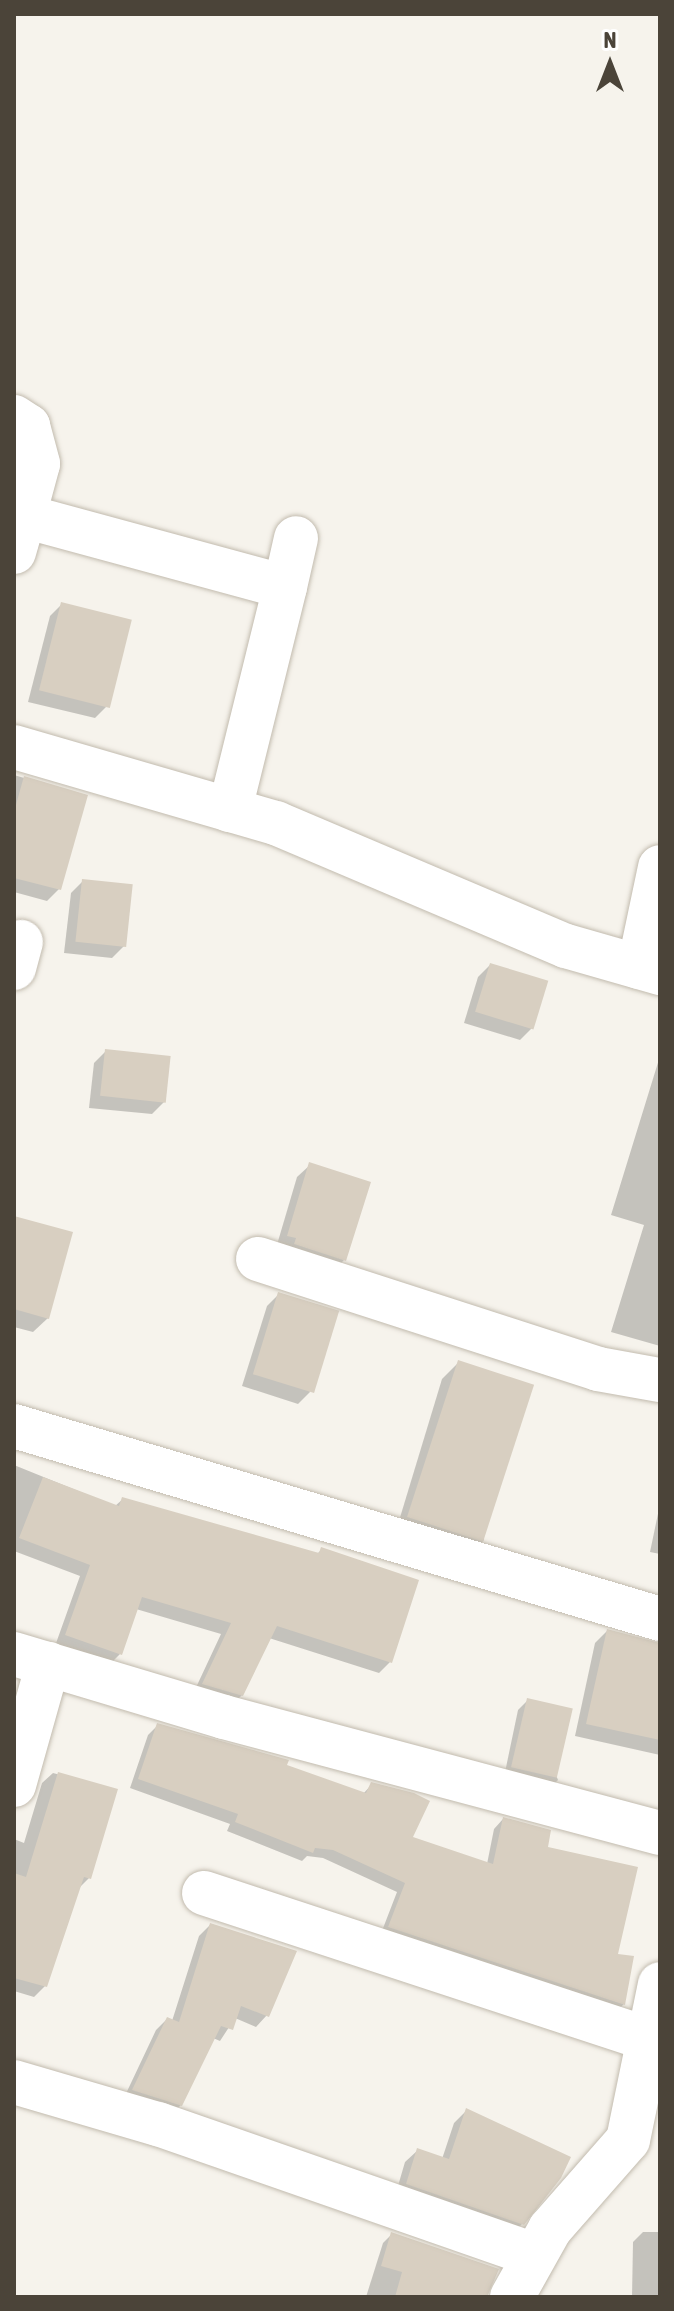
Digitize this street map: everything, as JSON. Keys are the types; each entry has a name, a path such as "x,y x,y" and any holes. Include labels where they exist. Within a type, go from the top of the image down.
{"street":[{"path":"14,417 28,426 38,464 19,534 285,587"},
{"path":"230,810 296,538"},
{"path":"14,747 276,823 566,946 650,970 660,867"},
{"path":"258,1259 598,1369 660,1380"},
{"path":"14,1426 660,1619"},
{"path":"14,1785 31,1659 660,1833"},
{"path":"204,1893 649,2039"},
{"path":"512,2297 534,2255 644,2146 649,2039 660,1984"},
{"path":"14,2082 158,2124 534,2255"}],"building":[{"path":"61,602 132,620 110,708 39,690"},
{"path":"24,776 88,795 61,890 14,878 14,812"},
{"path":"82,879 133,884 126,947 75,942"},
{"path":"490,963 548,981 533,1030 475,1012"},
{"path":"105,1049 171,1056 166,1103 100,1096"},
{"path":"309,1162 371,1182 346,1261 294,1244 296,1238 287,1236"},
{"path":"14,1216 73,1232 49,1319 14,1309"},
{"path":"278,1292 339,1311 314,1393 253,1374"},
{"path":"458,1360 534,1385 483,1542 407,1517"},
{"path":"43,1477 119,1506 122,1497 319,1553 321,1547 419,1580 392,1663 277,1626 243,1696 202,1684 231,1623 142,1597 122,1655 65,1635 90,1565 19,1538"},
{"path":"607,1629 660,1643 660,1740 586,1724"},
{"path":"527,1698 573,1709 557,1778 511,1767"},
{"path":"157,1723 289,1760 287,1765 366,1793 371,1782 414,1793 430,1801 413,1837 493,1864 503,1817 551,1830 548,1847 638,1867 618,1954 634,1956 625,2005 388,1927 405,1883 333,1850 315,1848 313,1853 235,1822 238,1814 138,1779"},
{"path":"58,1772 118,1789 91,1879 84,1877 47,1987 14,1978 14,1873 26,1877"},
{"path":"210,1923 297,1951 269,2017 241,2006 233,2030 221,2026 182,2106 132,2090 167,2017 179,2022"},
{"path":"466,2108 571,2157 561,2178 524,2225 406,2184 417,2148 449,2159"},
{"path":"391,2232 499,2269 487,2297 395,2297 402,2272 381,2266"}]}
